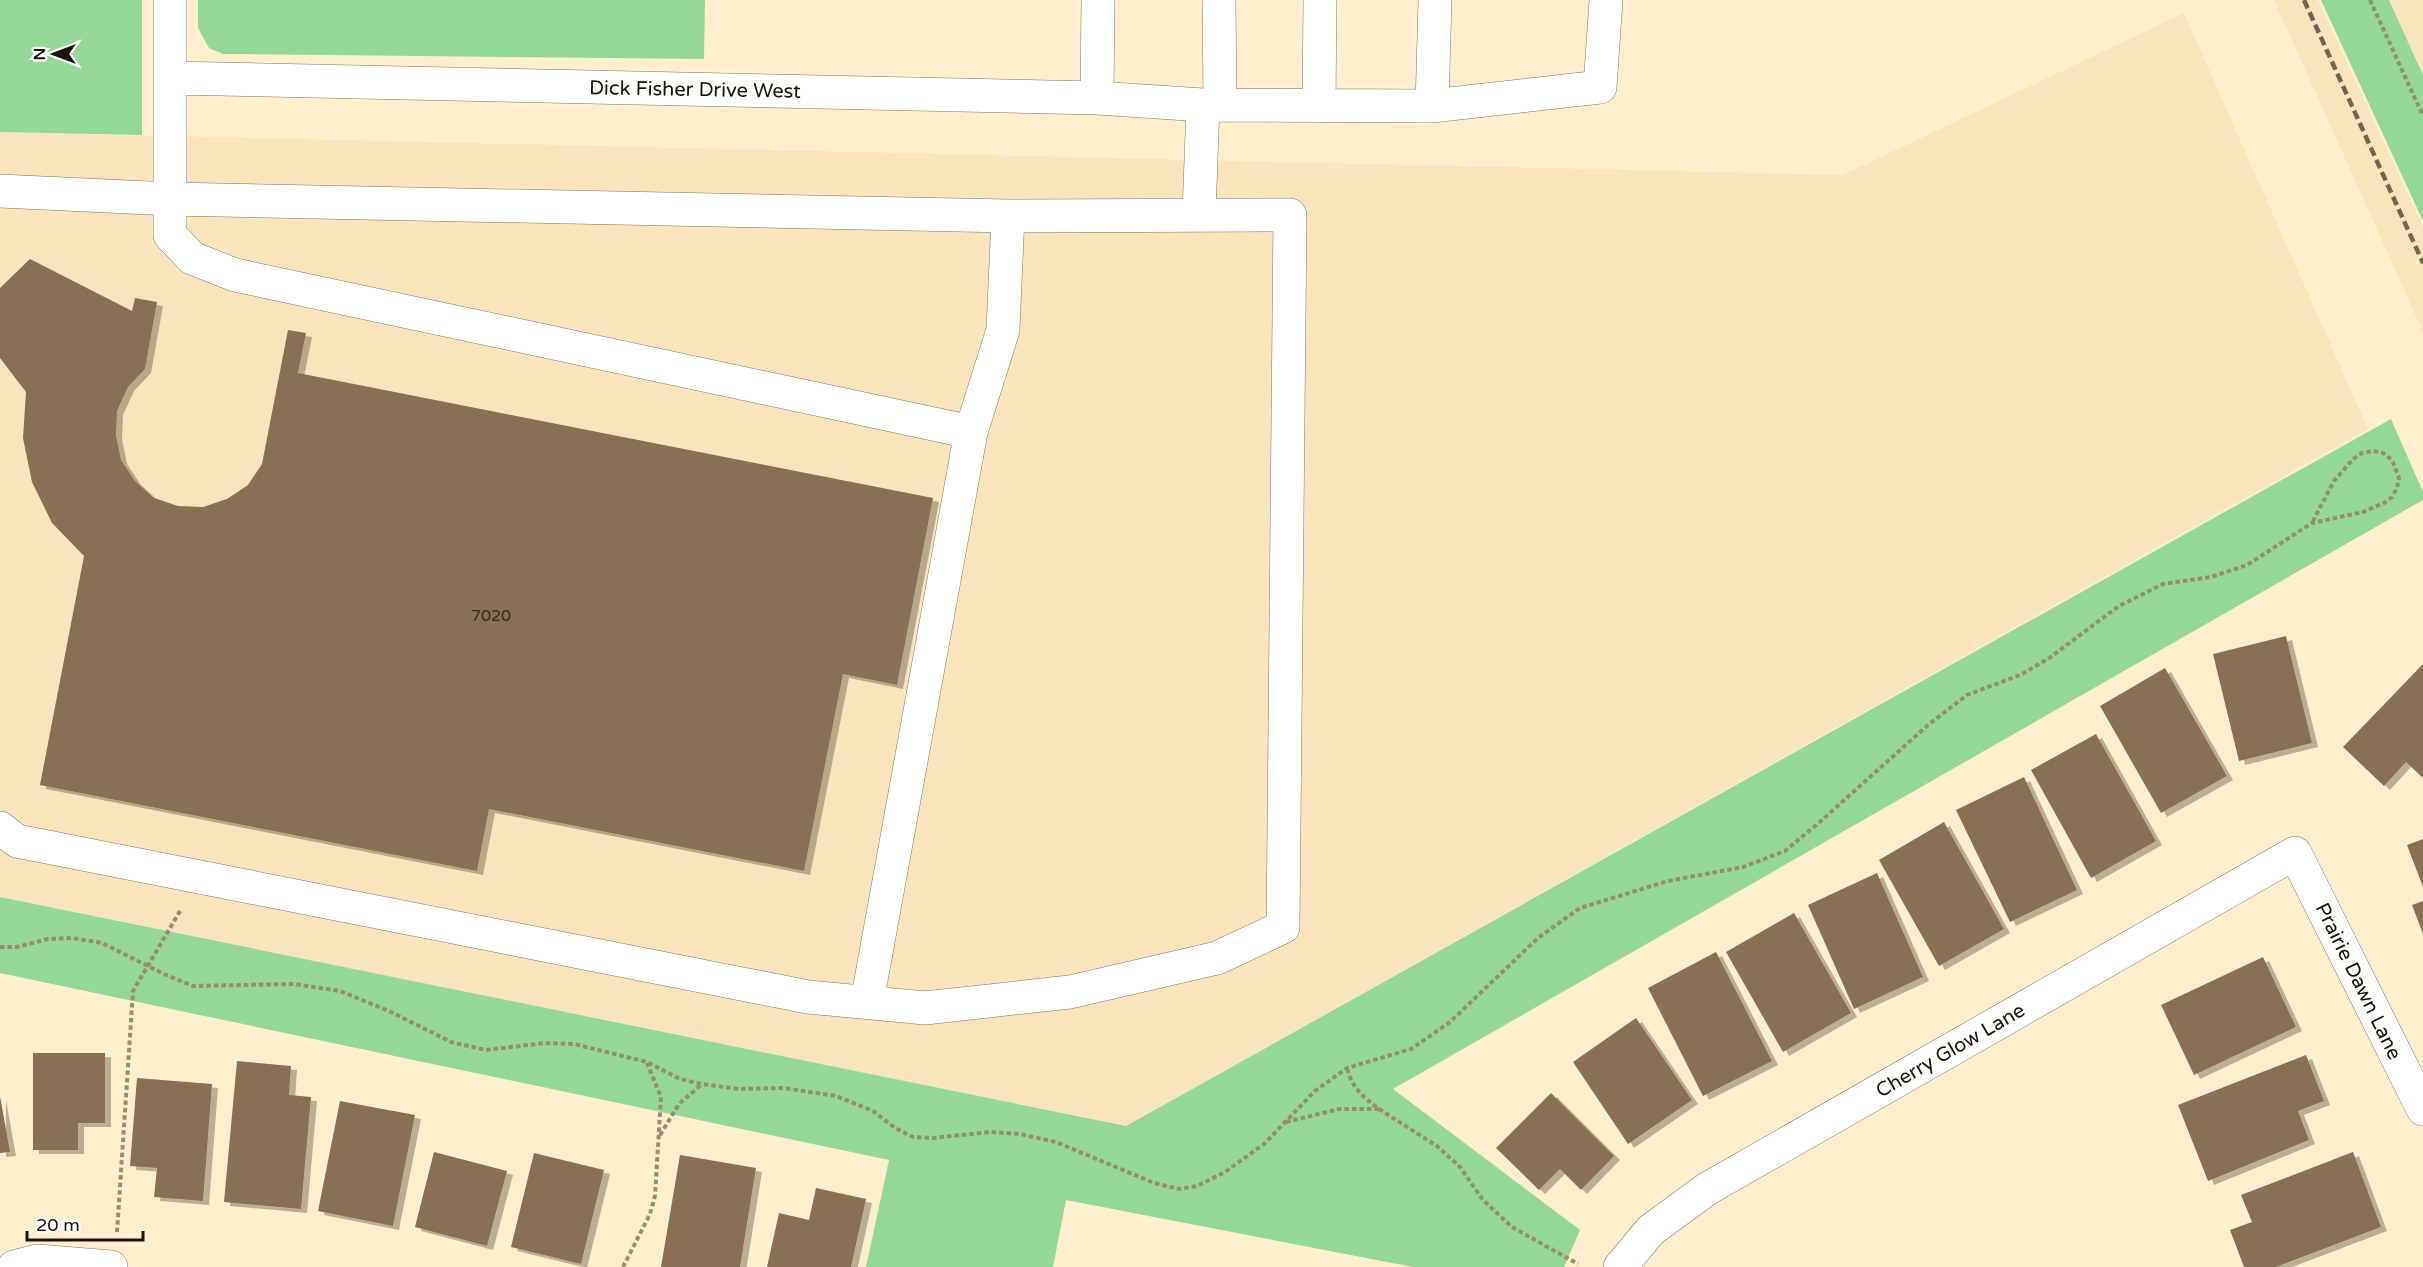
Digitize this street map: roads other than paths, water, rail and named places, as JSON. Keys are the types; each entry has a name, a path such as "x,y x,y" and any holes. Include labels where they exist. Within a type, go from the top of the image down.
{"street":[{"path":"170,0 170,235 192,258 236,275 971,432"},
{"path":"1097,98 1098,0"},
{"path":"1199,214 1219,0"},
{"path":"1319,106 1320,0"},
{"path":"1431,106 1435,0"},
{"name":"Dick Fisher Drive West","path":"171,78 1097,98 1211,104 1431,106 1600,87 1606,0"},
{"path":"0,191 171,199 1008,216 1290,214 1283,927 1217,958 1070,992 925,1008 807,997 17,841 0,828"},
{"path":"867,1002 971,432 1003,330 1008,216"},
{"name":"Prairie Dawn Lane","path":"2295,853 2423,1109"},
{"name":"Cherry Glow Lane","path":"1620,1267 1651,1230 1707,1189 2295,853"},
{"path":"14,1267 37,1261 114,1253"}],"railway":[{"path":"2304,0 2423,263"}]}
